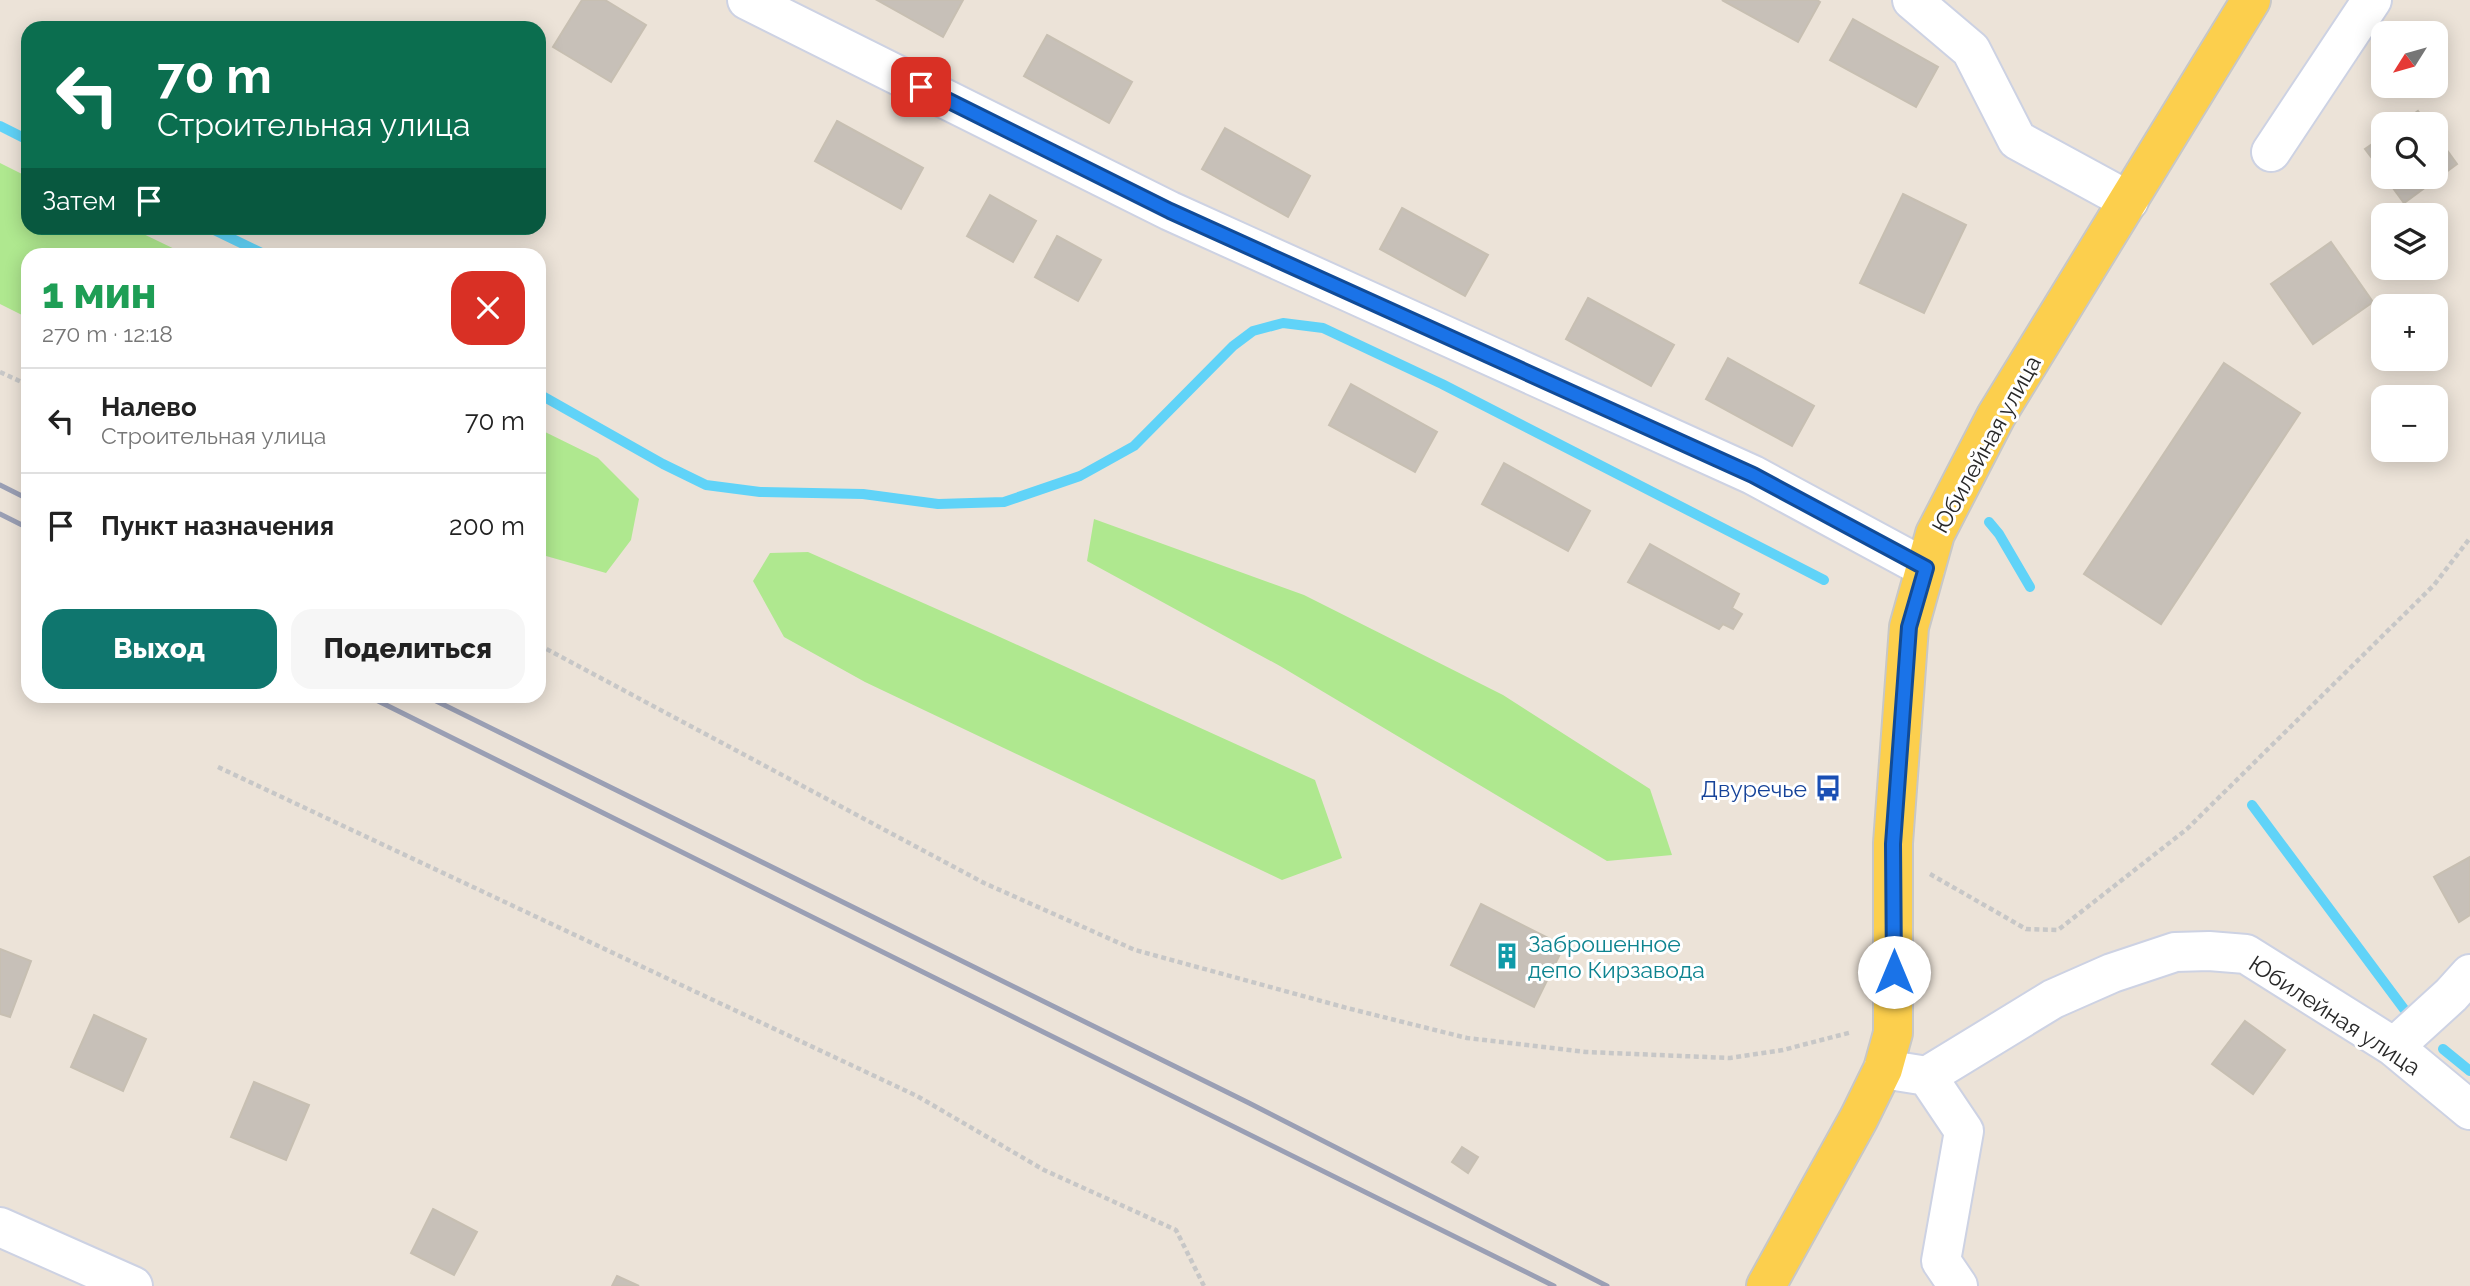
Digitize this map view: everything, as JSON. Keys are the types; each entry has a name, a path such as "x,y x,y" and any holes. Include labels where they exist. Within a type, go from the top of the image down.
{"main road":[{"name":"Юбилейная улица","path":"1766,1286 1859,1118 1883,1069 1894,1033 1893,844 1909,627 1934,534 1996,416 2251,0"}],"street":[{"path":"747,0 1170,211 1753,475 1926,568"},
{"path":"1912,0 1971,50 2017,140 2129,201"},
{"path":"2271,152 2372,0"},
{"name":"Юбилейная улица","path":"1927,1076 2053,999 2112,973 2175,952 2209,951 2246,954 2394,1047 2470,1110"},
{"path":"2394,1047 2464,994"},
{"path":"1883,1069 1927,1076 1964,1131 1941,1261 1958,1286"},
{"path":"0,1227 133,1286"}],"path":[{"path":"0,372 21,382"},
{"path":"1893,844 1923,869 2026,929 2058,930 2187,829 2434,585 2470,538"},
{"path":"546,649 984,883 1135,950 1467,1038 1586,1052 1730,1058 1783,1050 1894,1021"},
{"path":"218,767 917,1096 1044,1170 1176,1230 1204,1286"}],"green space":[{"path":"0,163 21,174 21,235 146,235 172,248 21,248 21,314 0,304"},
{"path":"546,432 598,458 639,499 631,540 606,573 546,556"},
{"path":"1094,519 1304,595 1503,695 1650,789 1672,855 1607,861 1280,666 1087,561"},
{"path":"808,552 1315,780 1342,858 1282,880 865,682 784,637 753,581 770,553"}],"building":[{"path":"582,0 605,0 646,25 611,82 553,47"},
{"path":"877,0 963,0 943,37"},
{"path":"1722,0 1817,0 1820,2 1798,42"},
{"path":"1853,19 1938,67 1916,107 1830,60"},
{"path":"1047,35 1132,82 1109,123 1024,76"},
{"path":"837,121 923,168 901,209 815,161"},
{"path":"1225,128 1310,176 1288,217 1202,169"},
{"path":"2371,145 2371,157 2365,149"},
{"path":"2448,152 2457,164 2448,171"},
{"path":"2394,189 2423,189 2404,203"},
{"path":"1903,194 1966,225 1924,313 1860,283"},
{"path":"990,195 1036,221 1013,262 967,236"},
{"path":"1402,208 1488,255 1465,296 1380,249"},
{"path":"1057,236 1101,260 1078,301 1035,277"},
{"path":"2331,242 2371,299 2371,303 2313,344 2271,284"},
{"path":"1588,298 1674,345 1651,386 1566,339"},
{"path":"1728,358 1814,406 1792,446 1706,399"},
{"path":"2224,363 2300,413 2161,624 2084,574"},
{"path":"1351,384 1437,432 1415,472 1329,425"},
{"path":"1504,463 1590,511 1568,551 1482,504"},
{"path":"1650,544 1739,594 1732,608 1742,614 1733,629 1723,624 1719,629 1628,582"},
{"path":"2470,857 2470,915 2459,922 2434,877"},
{"name":"Заброшенное депо Кирзавода","path":"1481,904 1564,946 1534,1007 1451,965"},
{"path":"0,949 31,961 10,1017 0,1014"},
{"path":"94,1015 146,1039 123,1091 71,1067"},
{"path":"2245,1021 2285,1050 2253,1094 2212,1064"},
{"path":"254,1082 309,1105 286,1160 231,1137"},
{"path":"1462,1147 1478,1157 1468,1173 1452,1162"},
{"path":"433,1209 477,1232 454,1275 411,1253"},
{"path":"617,1276 639,1286 612,1286"}],"waterway":[{"path":"0,126 21,136"},
{"path":"224,235 251,248"},
{"path":"546,398 663,464 706,485 760,492 863,494 938,504 1004,502 1080,476 1134,446 1233,346 1253,331 1283,323 1323,328 1442,384 1824,580"},
{"path":"1989,522 2030,587"},
{"path":"2252,805 2404,1009"},
{"path":"2443,1049 2470,1071"}],"railway":[{"path":"0,485 21,496"},
{"path":"0,514 21,524"},
{"path":"382,703 1554,1286"},
{"path":"440,703 1249,1103 1607,1286"}],"place":[{"name":"Двуречье","path":"1828,788"},
{"name":"Заброшенное депо Кирзавода","path":"1507,956"}],"route":[{"path":"921,87 1170,211 1753,475 1926,568 1909,627 1893,844 1894,972"}]}
